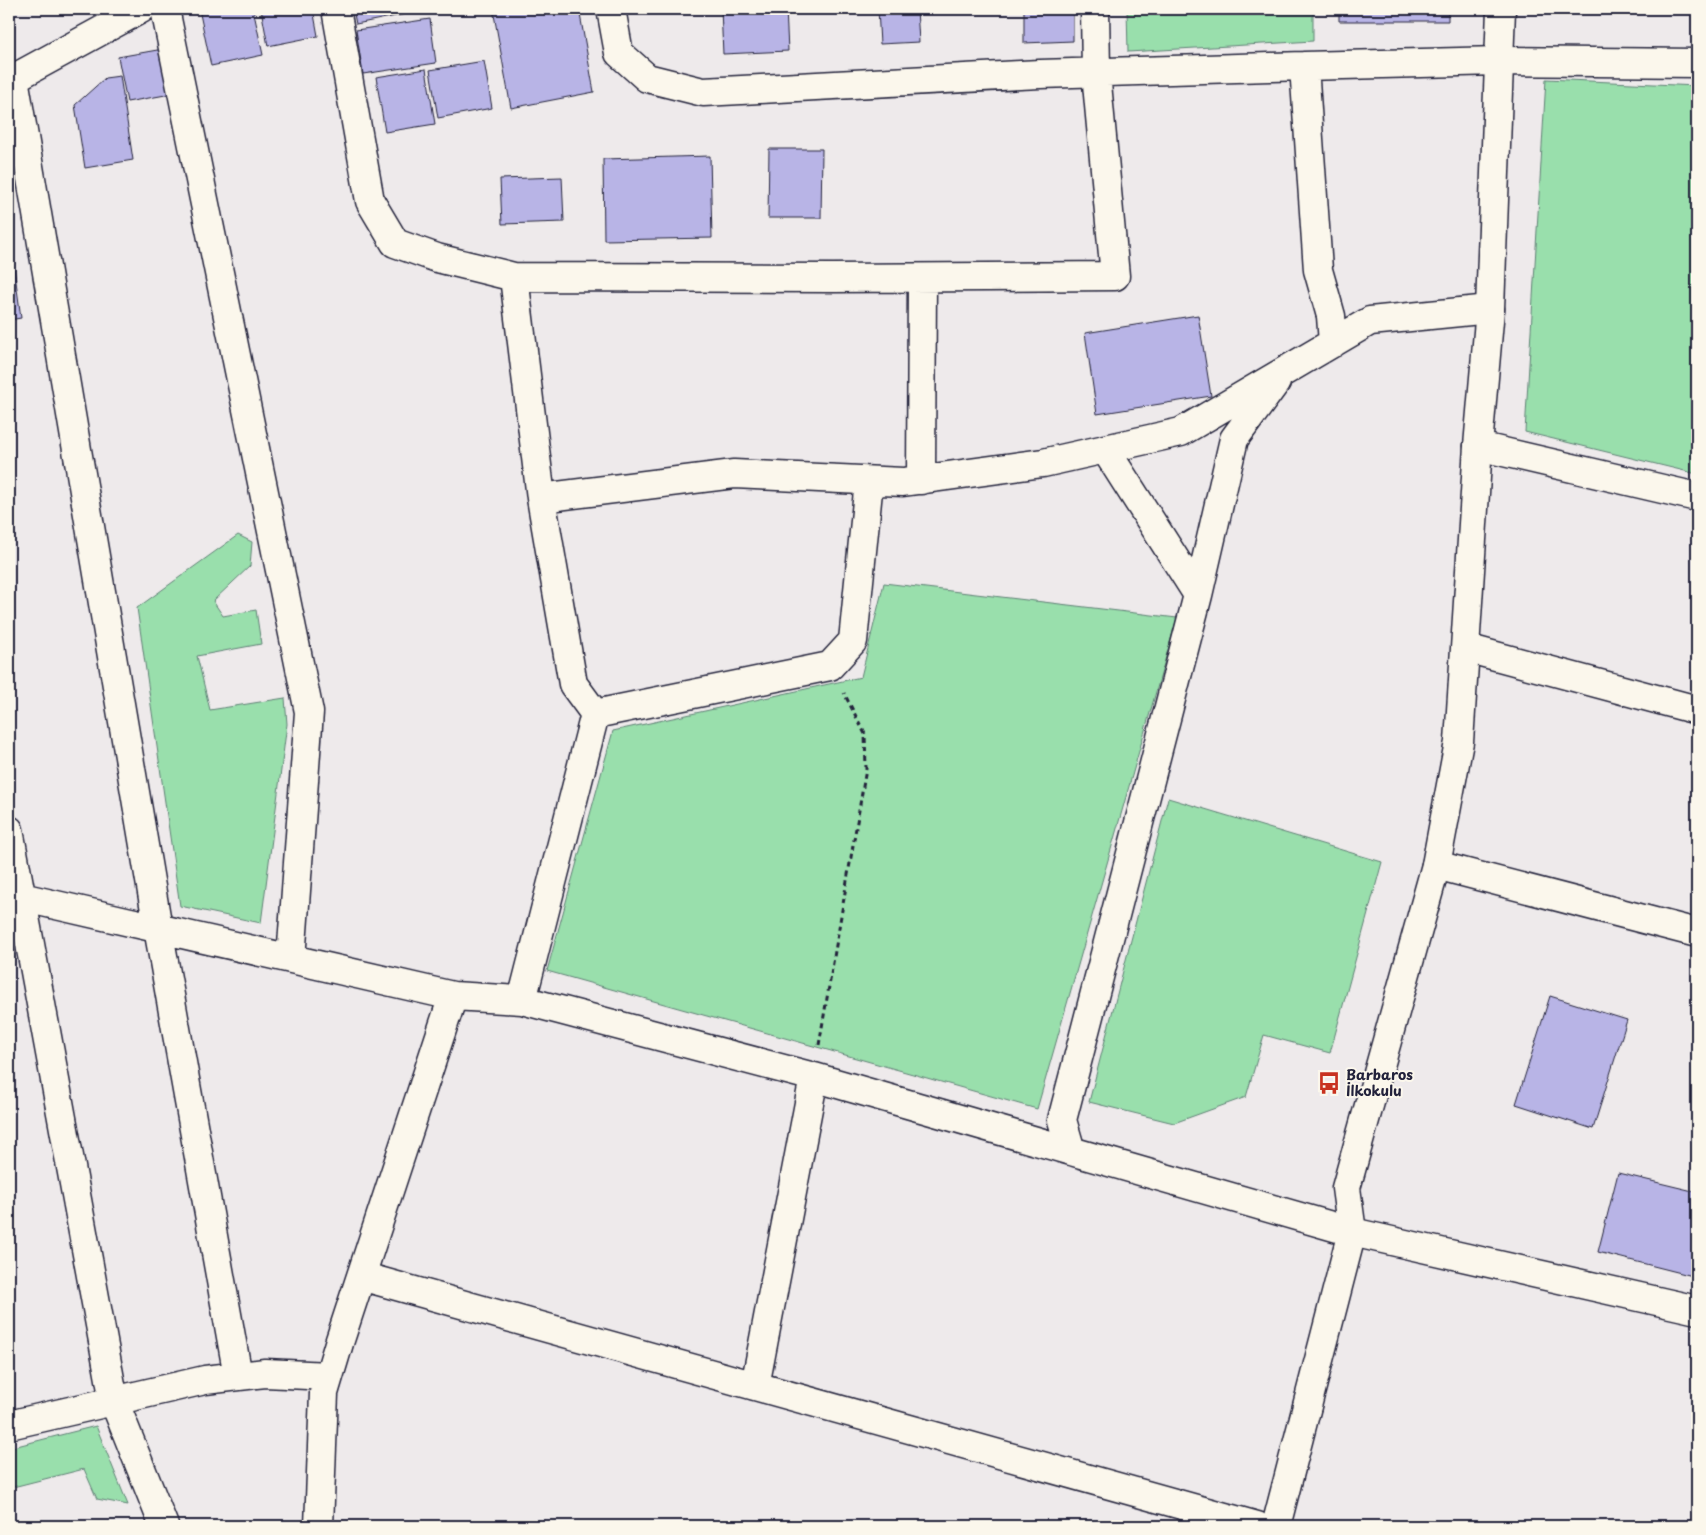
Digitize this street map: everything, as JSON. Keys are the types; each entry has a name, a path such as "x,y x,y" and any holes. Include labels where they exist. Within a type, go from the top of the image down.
{"street":[{"path":"141,9 11,79 158,928 238,1376"},
{"path":"165,9 309,712 291,959"},
{"path":"336,9 370,201 395,243 437,258 514,277 922,278 1114,276 1096,72 1095,9"},
{"path":"611,9 619,53 648,78 703,92 1096,72 1498,61 1697,63"},
{"path":"1276,1526 1352,1232 1346,1188 1436,865 1459,742 1478,446 1490,308 1500,9"},
{"path":"1304,66 1318,270 1330,316 1333,343"},
{"path":"514,277 540,498 573,684 596,714"},
{"path":"921,480 922,278"},
{"path":"540,498 734,474 903,482 1043,463 1181,432 1370,321 1490,308"},
{"path":"1072,1151 1062,1120 1198,595 1234,439 1284,372"},
{"path":"1478,446 1697,497"},
{"path":"1105,449 1198,595"},
{"path":"596,714 830,666 853,641 869,481"},
{"path":"1466,648 1697,710"},
{"path":"522,1000 596,714"},
{"path":"9,830 114,1401 164,1526"},
{"path":"1436,865 1697,933"},
{"path":"21,897 453,996 522,1000 814,1078 1352,1232 1697,1310"},
{"path":"319,1526 324,1393 453,996"},
{"path":"755,1386 814,1078"},
{"path":"361,1276 1257,1526"},
{"path":"9,1425 205,1380 265,1373 329,1376"}],"path":[{"path":"814,1078 866,769 865,734 830,666"}],"green space":[{"path":"1127,9 1313,9 1313,41 1128,52"},
{"path":"1546,79 1697,86 1697,474 1525,432"},
{"path":"238,535 252,542 250,566 213,601 223,616 256,610 261,644 197,656 210,710 285,698 287,724 261,923 180,906 137,608"},
{"path":"884,583 1177,618 1037,1109 547,971 613,731 861,677"},
{"path":"1168,798 1382,862 1330,1053 1264,1035 1246,1097 1174,1123 1089,1102"},
{"path":"96,1426 128,1505 97,1499 84,1469 9,1488 9,1448"}],"building":[{"path":"199,9 253,9 263,55 211,66"},
{"path":"261,9 313,9 318,36 268,46"},
{"path":"353,9 421,9 421,11 356,24"},
{"path":"493,9 579,9 594,92 511,108"},
{"path":"721,9 786,9 788,51 723,54"},
{"path":"878,9 917,9 919,42 880,44"},
{"path":"1024,9 1073,9 1073,41 1024,43"},
{"path":"1339,9 1448,9 1448,21 1339,21"},
{"path":"430,19 436,63 363,74 356,30"},
{"path":"163,49 171,94 127,102 118,57"},
{"path":"484,61 492,108 438,118 430,70"},
{"path":"426,69 435,124 385,132 376,77"},
{"path":"120,76 133,160 85,168 75,105 105,78"},
{"path":"769,149 822,149 821,218 768,218"},
{"path":"710,156 712,238 604,240 603,159"},
{"path":"562,177 564,222 502,224 500,179"},
{"path":"14,267 21,318 9,320 9,268"},
{"path":"1198,315 1211,396 1097,414 1085,333"},
{"path":"1550,996 1627,1020 1593,1129 1516,1104"},
{"path":"1618,1173 1697,1192 1697,1277 1598,1252"}],"place":[{"name":"Barbaros İlkokulu","path":"1329,1083"}]}
